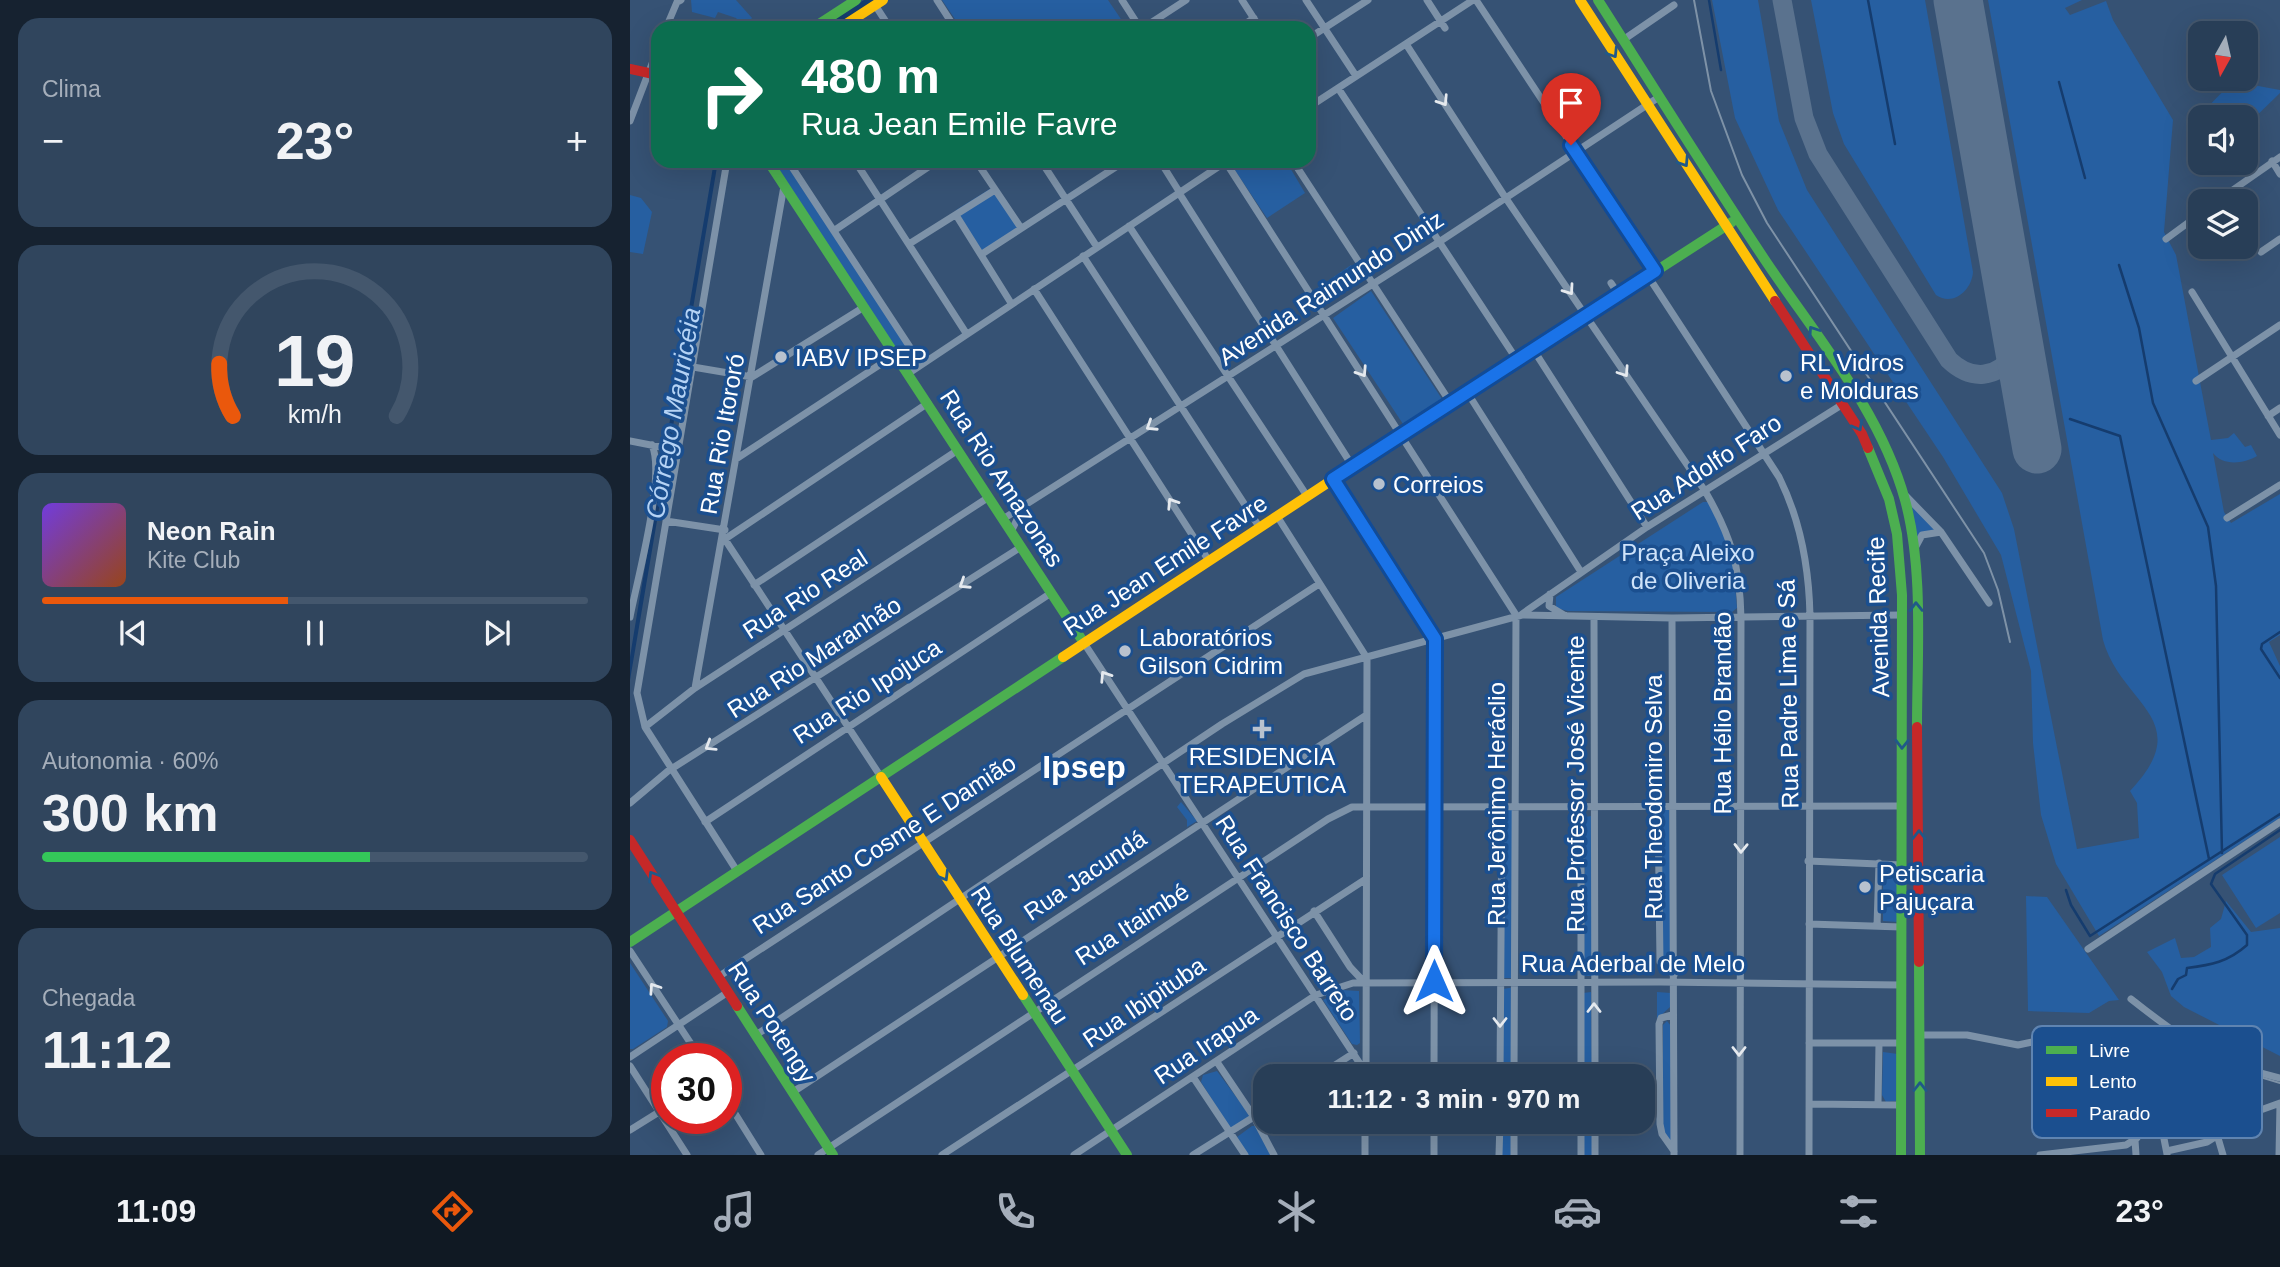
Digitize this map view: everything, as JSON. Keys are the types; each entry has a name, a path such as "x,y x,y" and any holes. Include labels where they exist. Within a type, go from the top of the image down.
{"main road":[{"name":"Avenida Recife","path":"1580,0 1844,403 1877,463 1889,499 1897,534 1902,615 1901,1155"},
{"name":"Avenida Recife","path":"1598,0 1738,219 1867,411 1902,492 1914,551 1918,666 1920,1155"},
{"path":"823,21 849,2"},
{"path":"851,21 879,3"},
{"path":"630,69 651,74"},
{"name":"Rua Rio Amazonas","path":"772,168 1084,643"},
{"name":"Rua Jean Emile Favre","path":"630,942 1483,379 1652,274 1686,246 1738,219"},
{"name":"Rua Blumenau","path":"881,777 905,809 958,899 1127,1155"},
{"name":"Rua Potengy","path":"630,840 830,1152"}],"street":[{"path":"937,0 950,21"},
{"path":"1122,0 1137,21"},
{"path":"1153,21 1186,0"},
{"path":"1242,0 1256,21"},
{"path":"1306,0 1356,76"},
{"path":"1316,34 1368,0"},
{"path":"1427,0 1443,25"},
{"path":"1316,105 1356,76 1375,69 1406,44 1443,25 1474,0"},
{"name":"Rua Padre Lima e Sá","path":"1474,0 1576,152 1764,451 1791,501 1801,536 1810,617 1809,1155"},
{"path":"669,21 676,1"},
{"path":"879,3 887,21"},
{"path":"1623,40 1674,5"},
{"path":"1250,21 1254,18"},
{"name":"Rua Hélio Brandão","path":"1406,44 1505,197 1705,491 1724,525 1734,551 1740,584 1741,618 1740,1155"},
{"path":"630,121 651,78"},
{"path":"1338,88 1517,360"},
{"name":"Avenida Raimundo Diniz","path":"1003,519 1374,284 1659,97"},
{"path":"2234,189 2280,157"},
{"path":"2272,161 2280,174"},
{"path":"726,168 693,367 674,449 666,521 637,700 645,727 737,871"},
{"name":"Rua Rio Amazonas","path":"793,168 921,363"},
{"path":"860,168 965,333"},
{"path":"981,168 1021,229"},
{"path":"1046,168 1097,247"},
{"path":"982,254 1114,168"},
{"path":"1164,168 1353,467"},
{"path":"909,373 965,333 1216,168"},
{"path":"1230,168 1519,615"},
{"path":"1298,168 1450,402"},
{"path":"835,230 925,169"},
{"name":"Rua Rio Itororó","path":"695,688 725,536 736,458 784,187"},
{"path":"909,244 995,190"},
{"path":"956,215 1012,303"},
{"path":"2165,239 2188,223"},
{"path":"1129,226 1307,496"},
{"path":"2261,252 2280,239"},
{"path":"1083,256 1260,528"},
{"path":"1611,283 1619,295"},
{"path":"1034,289 1209,561"},
{"path":"2192,292 2280,435"},
{"path":"693,367 752,377 864,307"},
{"path":"2196,381 2280,325"},
{"path":"1533,349 1647,527"},
{"path":"736,458 896,354"},
{"path":"1466,392 1581,572"},
{"path":"725,536 928,403"},
{"name":"Rua Adolfo Faro","path":"1519,615 1647,527 1844,403"},
{"path":"2268,416 2280,408"},
{"path":"630,441 661,447"},
{"path":"630,617 655,482 656,459 652,445"},
{"path":"754,585 958,450"},
{"path":"1333,479 1435,639 1434,1064"},
{"path":"2227,518 2280,485"},
{"path":"1902,492 1941,532 1989,603"},
{"name":"Rua Rio Real","path":"645,727 695,688 989,497"},
{"path":"1011,532 1022,509"},
{"path":"1277,516 1367,658 1366,1064"},
{"path":"666,521 725,536 754,585 881,777"},
{"path":"1914,551 1922,535 1941,532"},
{"name":"Rua Rio Maranhão","path":"630,803 673,769 1021,547"},
{"name":"Rua Santo Cosme E Damião","path":"718,977 922,841 1319,584"},
{"name":"Rua Rio Ipojuca","path":"705,822 1051,593"},
{"path":"1551,594 1549,606 1568,617"},
{"path":"756,1035 1288,681 1304,674 1519,615 1741,618 1902,615"},
{"name":"Rua Jerônimo Heráclio","path":"1514,1064 1519,615"},
{"name":"Rua Professor José Vicente","path":"1594,617 1595,1064"},
{"name":"Rua Theodomiro Selva","path":"1672,618 1674,1153"},
{"name":"Rua Francisco Barreto","path":"1084,643 1360,1064"},
{"name":"Rua Jacundá","path":"793,1092 1201,821 1366,716"},
{"name":"Rua Itaimbé","path":"818,1155 830,1152 1033,1012 1341,811 1367,806 1901,806"},
{"name":"Rua Jerônimo Heráclio","path":"1500,1064 1502,806"},
{"name":"Rua Professor José Vicente","path":"1581,807 1581,1064"},
{"name":"Rua Theodomiro Selva","path":"1658,807 1660,962 1673,979"},
{"path":"2088,950 2280,822"},
{"path":"1808,861 1902,865"},
{"path":"1877,926 1879,863"},
{"name":"Rua Ibipituba","path":"942,1155 1072,1073 1366,878"},
{"path":"1314,911 1350,967 1365,983"},
{"path":"1809,925 1901,927"},
{"path":"630,951 691,1043"},
{"name":"Rua Aderbal de Melo","path":"1365,983 1514,981 1594,984 1673,979 1739,983 1900,985"},
{"name":"Rua Irapua","path":"1074,1155 1316,995 1329,988 1365,983"},
{"path":"630,1057 727,992"},
{"path":"2132,999 2166,1026"},
{"name":"Rua Theodomiro Selva","path":"1672,1015 1661,1017 1658,1024 1661,1131 1674,1153"},
{"path":"1919,1035 1967,1035 2018,1045 2032,1042"},
{"path":"1809,1043 1900,1043"},
{"path":"1878,1104 1879,1043"},
{"path":"1337,1064 1354,1053"},
{"path":"1217,1062 1253,1116"},
{"path":"630,1066 651,1099"},
{"path":"2262,1075 2280,1078"},
{"path":"1193,1077 1245,1155"},
{"path":"2262,1109 2280,1103 2279,1155"},
{"path":"1810,1104 1901,1105"},
{"path":"630,1130 651,1117"},
{"path":"1193,1155 1253,1118"},
{"path":"742,1125 761,1155"},
{"path":"673,1134 687,1155"},
{"path":"1263,1134 1274,1155"},
{"path":"1365,1134 1365,1155"},
{"path":"1434,1134 1434,1155"},
{"path":"1499,1155 1500,1134"},
{"path":"1514,1134 1514,1155"},
{"path":"1581,1134 1581,1155"},
{"path":"1595,1134 1595,1155"},
{"path":"2167,1153 2214,1138"},
{"path":"2040,1155 2126,1145 2135,1140 2136,1155"}],"green space":[{"path":"691,0 736,0 752,18 749,21 739,21 718,12 715,18 692,12"},
{"path":"942,0 1108,0 1122,21 956,21"},
{"path":"1712,0 1758,0 1779,121 1807,190 2002,493 2014,529 2077,849 2139,838 2137,803 2130,791 2149,767 2157,746 2156,729 2149,713 2112,662 2103,640 1988,0 2082,0 2065,8 2070,15 2106,1 2113,20 2173,120 2164,232 2176,255 2211,440 2228,438 2234,433 2245,447 2251,445 2257,456 2246,461 2228,462 2213,453 2224,512 2231,523 2280,494 2280,635 2269,642 2280,666 2280,818 2099,936 2056,864 2041,815 2033,743 2031,671 2001,555 1943,457 1778,210 1735,118"},
{"path":"1811,0 1925,0 1973,272 1969,285 1955,298 1936,295 1844,144 1833,113"},
{"path":"2258,86 2280,90 2258,114 2258,105 2210,105 2222,93 2258,91"},
{"path":"777,168 789,168 917,362 908,368"},
{"path":"1233,168 1290,168 1305,193 1267,218"},
{"path":"993,187 1020,226 982,251 956,210"},
{"path":"630,195 641,198 652,212 643,254 630,252"},
{"path":"1351,265 1361,280 1325,303 1316,289"},
{"path":"1371,291 1442,399 1403,424 1333,318"},
{"path":"1906,499 1937,531 1920,534 1916,543"},
{"name":"Praça Aleixo de Oliveria","path":"1703,502 1708,502 1732,550 1737,608 1732,612 1568,611 1556,608 1556,597"},
{"path":"1181,802 1197,821 1187,827 1187,820 1177,807"},
{"path":"1502,808 1513,808 1512,978 1504,978"},
{"path":"1659,810 1669,810 1673,974 1661,962"},
{"path":"1591,816 1593,976 1584,976 1585,817"},
{"path":"2280,837 2280,913 2256,928 2222,875"},
{"path":"1883,869 1898,870 1898,922 1883,921"},
{"path":"2026,896 2047,897 2119,1000 2109,1001 2089,1013 2028,1011"},
{"path":"2226,901 2251,932 2280,928 2280,1056 2262,1047 2262,1026 2221,1026 2184,1007 2171,996 2162,972 2147,952 2175,938 2181,958 2194,957 2211,947 2210,928 2221,919"},
{"path":"630,963 668,1021 667,1027 633,1049 630,1049"},
{"path":"1514,988 1514,1064 1502,1064 1503,989"},
{"path":"1342,990 1359,991 1360,1043 1357,1045 1352,1044 1323,1000"},
{"path":"1591,992 1592,1064 1583,1064 1583,993"},
{"path":"1657,992 1671,993 1670,1007 1657,1019"},
{"path":"1667,1021 1671,1026 1673,1145 1663,1130 1663,1025"},
{"path":"1883,1052 1898,1054 1896,1101 1886,1102 1882,1095"},
{"path":"1217,1071 1251,1117 1232,1131 1201,1082 1203,1075"},
{"path":"1253,1126 1253,1134 1259,1134 1271,1155 1247,1155 1237,1137"},
{"path":"1502,1134 1514,1134 1513,1155 1502,1155"},
{"path":"1584,1134 1593,1134 1594,1155 1584,1155"}],"water":[{"path":"864,0 875,0 843,21 832,21"},
{"name":"Córrego Mauricéia","path":"713,168 717,168 630,680 630,657"}],"waterway":[{"path":"1709,0 1721,70"},
{"path":"1868,0 1895,144"},
{"path":"2059,82 2085,178"},
{"path":"2119,265 2139,328 2153,403 2208,527 2216,586 2222,853"},
{"path":"2070,419 2120,436 2209,859"},
{"path":"2280,632 2262,644 2261,649 2280,678"},
{"path":"2066,890 2071,905 2090,936 2280,814"},
{"path":"2172,989 2178,979 2186,975 2187,968 2219,962 2247,945 2247,935 2211,884 2215,874 2280,830"}],"taxiway":[{"path":"1782,0 1804,118 1818,154 1949,360 1957,367 1975,374 1992,372 2014,354 2016,328"}],"runway":[{"path":"1958,0 2037,449"}],"tram line":[{"path":"1694,0 1711,91 1742,175 1767,223 1984,553 1998,590 2010,642"},
{"path":"2136,1000 2167,1026"},
{"path":"2262,1078 2280,1083"}],"traffic: fast":[{"path":"824,21 856,0"},
{"path":"1598,0 1745,230 1846,376 1880,436 1905,500 1915,554 1918,612 1917,727"},
{"path":"773,168 1084,643"},
{"path":"1335,478 1732,222"},
{"path":"1868,448 1889,499 1897,534 1902,595 1901,1155"},
{"path":"630,942 1063,657"},
{"path":"1919,962 1920,1155"},
{"path":"1023,995 1127,1155"},
{"path":"737,1006 833,1155"}],"traffic: slow":[{"path":"851,21 883,0"},
{"path":"1580,0 1775,301"},
{"path":"1063,657 1335,478"},
{"path":"881,777 1023,995"}],"traffic: jam":[{"path":"630,69 651,74"},
{"path":"1775,301 1862,434 1868,448"},
{"path":"1917,727 1919,962"},
{"path":"630,840 737,1006"}],"place":[{"name":"IABV IPSEP","path":"781,357"},
{"name":"RL Vidros e Molduras","path":"1786,376"},
{"name":"Correios","path":"1379,484"},
{"name":"Laboratórios Gilson Cidrim","path":"1125,651"},
{"name":"RESIDENCIA TERAPEUTICA","path":"1262,729"},
{"name":"Petiscaria Pajuçara","path":"1865,887"}],"district":[{"name":"Ipsep","path":"1084,767"}],"route":[{"path":"1434,981 1435,639 1333,479 1655,271 1571,145"}]}
